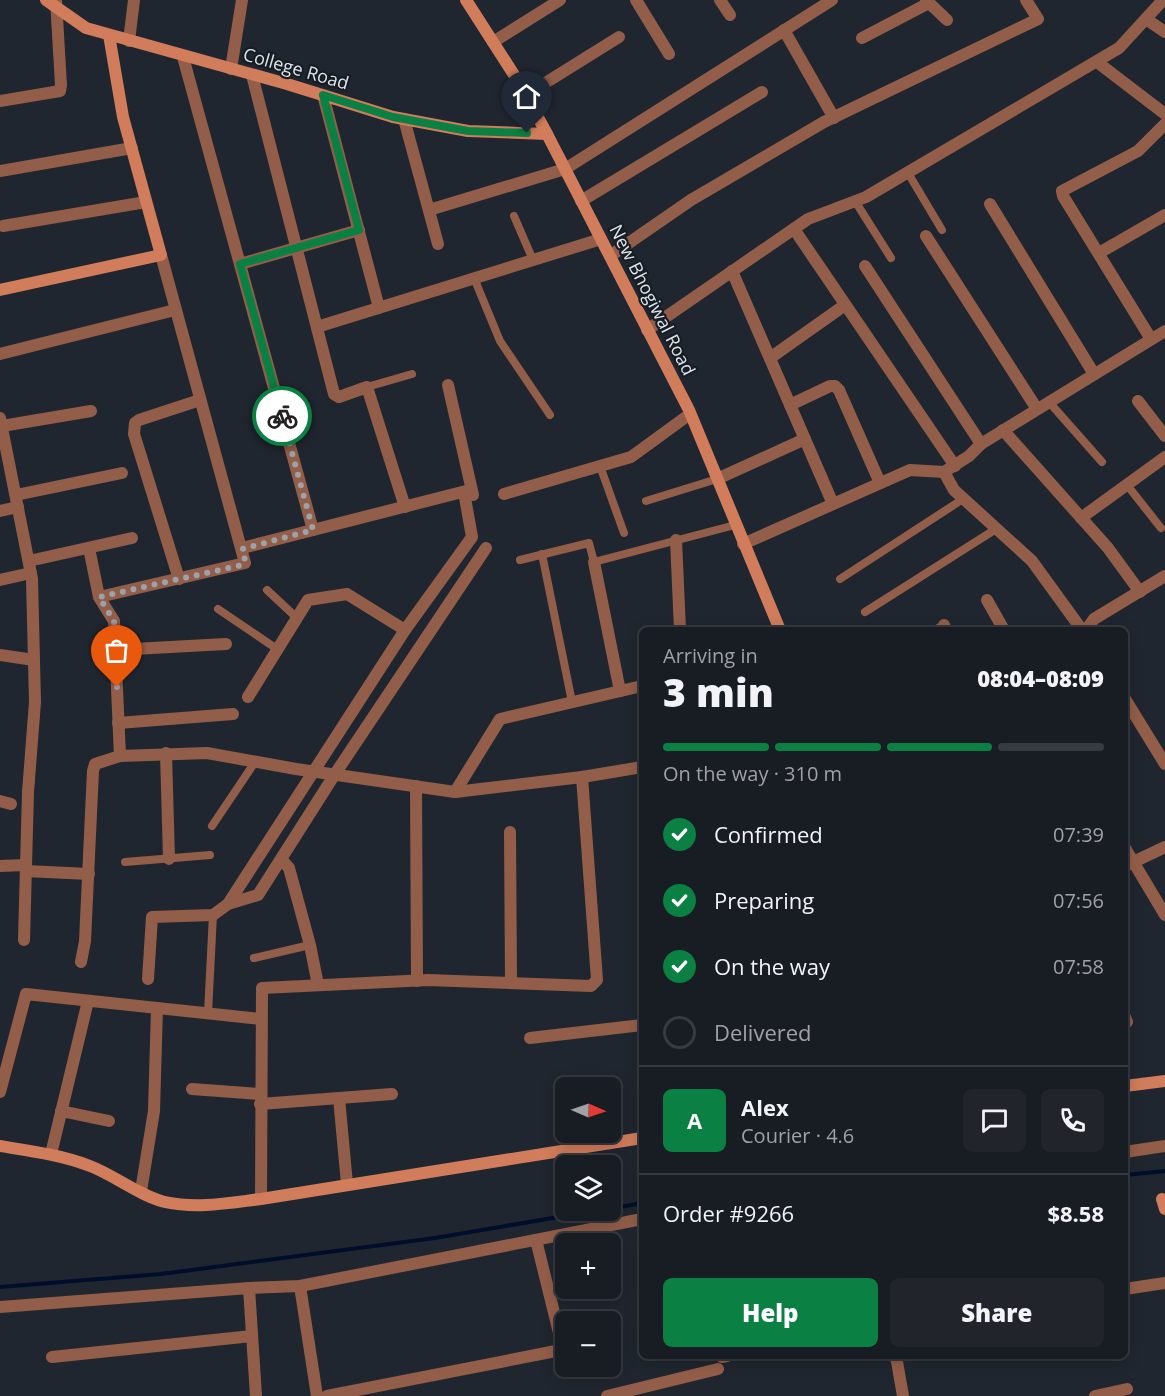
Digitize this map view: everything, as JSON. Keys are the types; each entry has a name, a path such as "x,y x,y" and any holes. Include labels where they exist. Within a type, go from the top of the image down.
{"street":[{"path":"129,41 134,0"},
{"path":"231,69 242,0"},
{"name":"New Bhogiwal Road","path":"465,0 526,95 648,330 690,414 779,627"},
{"path":"493,42 560,0"},
{"path":"636,0 669,54"},
{"path":"720,0 730,15"},
{"path":"429,210 565,169 832,0"},
{"path":"610,256 691,200 834,118 1038,19 1026,0"},
{"path":"648,330 808,219 866,197 1119,48 1163,0"},
{"path":"862,38 927,1 947,20"},
{"path":"1,97 60,92 52,2"},
{"name":"College Road","path":"52,2 86,28 404,119 468,131 547,134"},
{"path":"1146,19 1165,32"},
{"path":"784,30 834,118"},
{"path":"99,597 242,565 245,560 123,117 109,35"},
{"path":"526,95 619,37"},
{"path":"183,57 313,530"},
{"path":"1097,62 1165,114"},
{"path":"252,75 336,396 367,387 405,507"},
{"path":"581,201 762,92"},
{"path":"323,95 379,308"},
{"path":"404,119 438,244"},
{"path":"1151,339 1062,191 1138,151 1165,124"},
{"path":"0,171 132,148"},
{"path":"3,226 146,202"},
{"path":"990,204 1094,374"},
{"path":"1099,253 1165,215"},
{"path":"794,229 950,469 954,490 1032,561 1082,627"},
{"path":"240,264 359,230"},
{"path":"926,237 1037,409"},
{"path":"317,327 601,239"},
{"path":"0,290 160,255"},
{"path":"865,266 981,444"},
{"path":"732,271 833,504"},
{"path":"770,358 845,305"},
{"path":"0,354 176,310"},
{"path":"743,544 910,470 950,469 981,444 1165,331"},
{"path":"228,904 405,630 472,537 469,492 448,385"},
{"path":"790,405 830,386 835,386 840,390 880,483"},
{"path":"179,579 134,434 135,423 138,420 200,400"},
{"path":"1138,400 1165,435"},
{"path":"24,940 28,792 35,702 30,567 1,430 92,411"},
{"path":"504,494 632,457 690,414"},
{"path":"1003,430 1108,548 1140,592"},
{"path":"717,479 805,440"},
{"path":"1081,518 1165,456"},
{"path":"0,511 17,501 122,473"},
{"path":"242,549 469,492"},
{"path":"0,580 30,567 89,548 132,538"},
{"path":"676,540 680,627"},
{"path":"89,548 99,597 114,621 120,756"},
{"path":"148,979 152,917 213,915 228,904 258,895 335,774 486,548"},
{"path":"594,562 620,691"},
{"path":"1087,627 1094,619 1165,576"},
{"path":"248,697 308,600 346,594 405,630"},
{"path":"987,600 1002,627"},
{"path":"115,650 226,644"},
{"path":"0,655 34,660"},
{"path":"455,792 500,718 639,687"},
{"path":"1128,704 1165,764"},
{"path":"118,723 232,714"},
{"path":"166,753 170,859"},
{"path":"81,963 86,940 95,764 120,756 207,753 455,792 582,777 639,768"},
{"path":"261,1199 262,988 417,981 591,986 595,984 596,968 582,777"},
{"path":"416,786 417,981"},
{"path":"510,831 511,983"},
{"path":"1165,847 1129,865 1165,915"},
{"path":"282,860 289,868 310,945 318,985"},
{"path":"0,866 89,874"},
{"path":"251,867 268,879"},
{"path":"0,1092 26,994 261,1019"},
{"path":"51,1154 88,1001"},
{"path":"141,1191 154,1111 157,1008"},
{"path":"530,1038 639,1025"},
{"path":"1128,1086 1165,1081"},
{"path":"192,1089 260,1099 339,1098 392,1094"},
{"path":"339,1098 347,1184"},
{"path":"61,1111 109,1121"},
{"path":"0,1146 51,1154 91,1166 162,1201 190,1206 261,1199 639,1138"},
{"path":"1128,1152 1165,1146"},
{"path":"0,1307 300,1286 639,1221"},
{"path":"536,1240 555,1314"},
{"path":"1128,1289 1165,1283"},
{"path":"300,1286 317,1396"},
{"path":"249,1288 256,1396"},
{"path":"52,1357 252,1336"},
{"path":"327,1396 555,1351"},
{"path":"897,1359 903,1396"},
{"path":"607,1396 722,1361"},
{"path":"1095,1396 1127,1389"}],"lane":[{"path":"908,173 942,230"},
{"path":"855,201 891,258"},
{"path":"514,216 533,260"},
{"path":"474,278 500,341 550,415"},
{"path":"367,387 412,374"},
{"path":"1049,402 1102,462"},
{"path":"600,466 624,532"},
{"path":"646,501 717,479"},
{"path":"1127,485 1161,528"},
{"path":"840,579 963,499"},
{"path":"520,560 589,543 594,562 735,525"},
{"path":"865,612 996,529"},
{"path":"542,554 572,702"},
{"path":"267,590 297,618"},
{"path":"218,609 278,649"},
{"path":"212,826 255,762"},
{"path":"125,862 210,855"},
{"path":"208,1013 213,915"},
{"path":"254,958 310,945"}],"waterway":[{"path":"1128,1175 1165,1171"},
{"path":"621,1207 639,1204"},
{"path":"0,1287 161,1274 435,1238 555,1218"}],"way so far":[{"path":"117,687 114,621 99,597 242,565 245,563 242,549 313,530 282,416"}],"route":[{"path":"282,416 240,264 359,230 323,95 393,117 468,131 527,133"}]}
